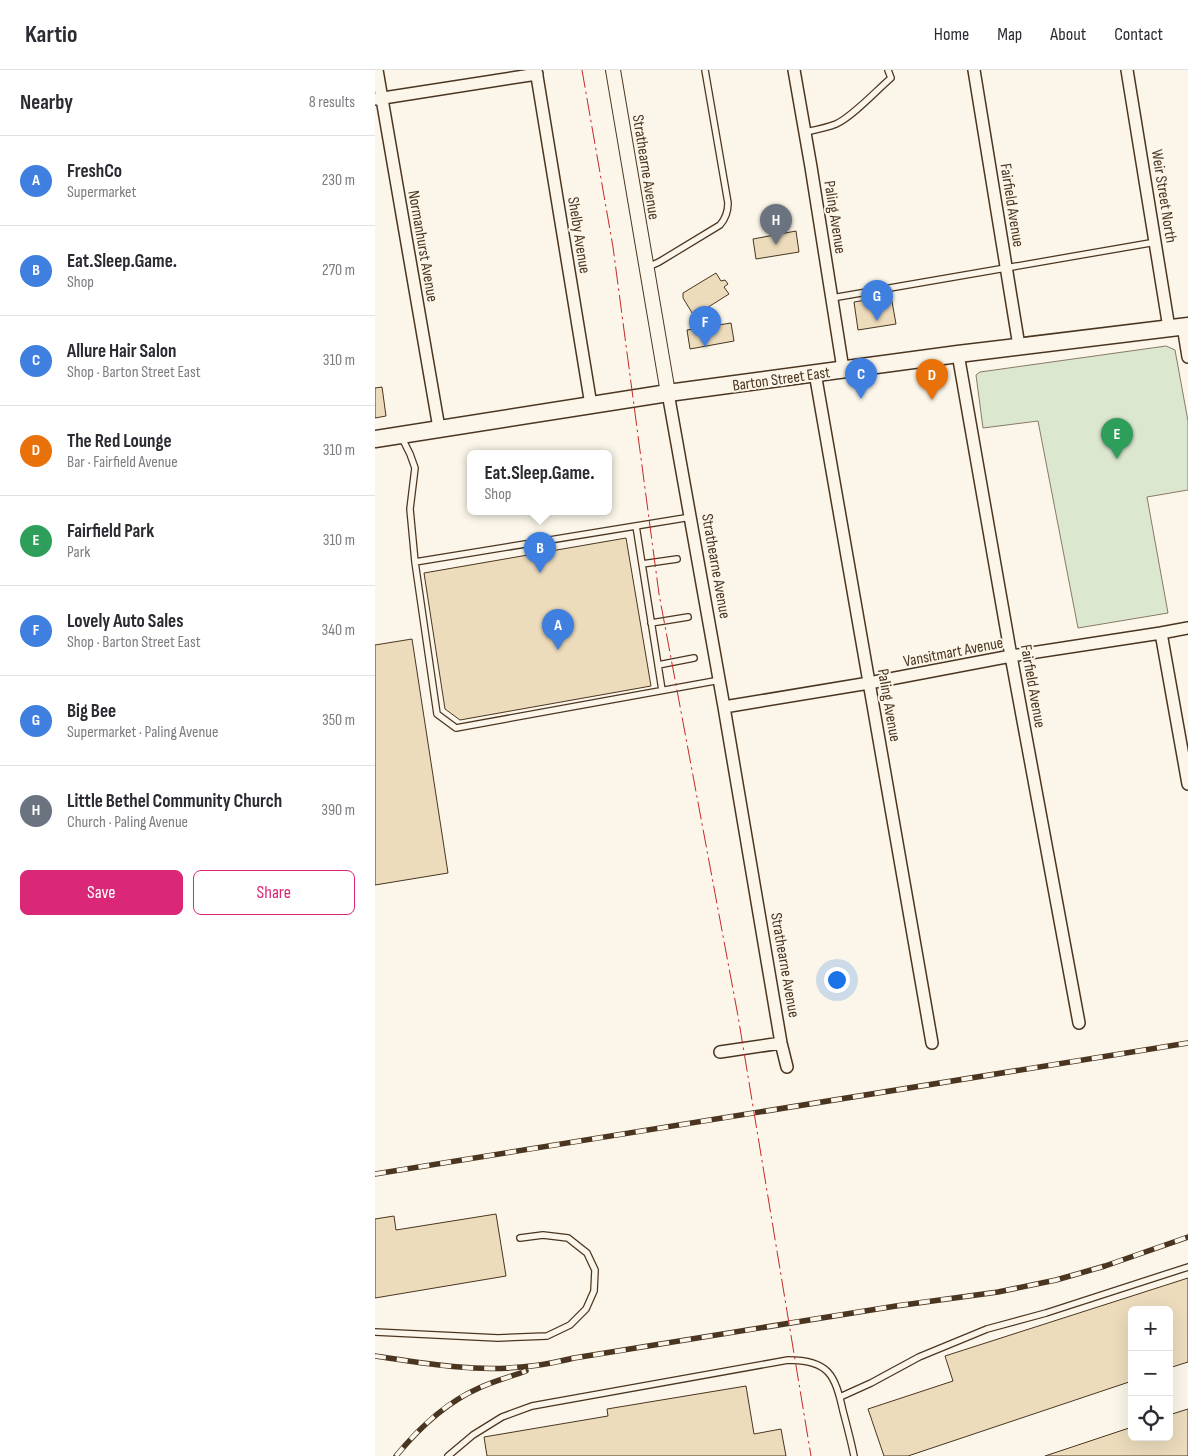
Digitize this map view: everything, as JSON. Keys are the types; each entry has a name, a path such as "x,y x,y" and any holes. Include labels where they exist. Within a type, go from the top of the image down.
{"main road":[{"name":"Barton Street East","path":"375,439 668,393 1180,326"}],"street":[{"name":"Normanhurst Avenue","path":"377,70 379,99 439,428"},
{"name":"Strathearne Avenue","path":"613,70 781,1043 787,1067"},
{"name":"Paling Avenue","path":"793,70 805,132 843,369"},
{"name":"Fairfield Avenue","path":"974,70 1019,346"},
{"name":"Weir Street North","path":"1127,70 1156,242 1188,357"},
{"path":"379,99 536,72"},
{"name":"Shelby Avenue","path":"536,72 591,405"},
{"name":"Fairfield Avenue","path":"957,354 1079,1023"},
{"name":"Paling Avenue","path":"815,373 932,1043"},
{"name":"Vansitmart Avenue","path":"724,707 869,684 1011,656 1188,628"},
{"path":"1161,633 1188,784"},
{"path":"720,1052 781,1043"}],"lane":[{"path":"646,267 659,262 720,225 728,211 705,70"},
{"path":"805,132 838,123 891,78 888,70"},
{"path":"832,298 1156,242"},
{"path":"400,434 411,454 415,468 410,509 415,562 437,714 456,728 719,680"},
{"path":"415,562 691,517"},
{"path":"636,526 662,690"},
{"path":"642,564 677,559"},
{"path":"651,623 688,617"},
{"path":"658,665 694,658"},
{"path":"375,1332 498,1338 547,1336 570,1325 586,1309 594,1291 595,1270 587,1253 568,1238 543,1235 520,1238"},
{"path":"840,1397 871,1383 919,1357 987,1329 1046,1313 1188,1267"},
{"path":"449,1456 473,1435 502,1417 532,1406 663,1381 789,1360 803,1360 817,1364 833,1378 840,1397 854,1456"}],"green space":[{"path":"1166,346 1175,350 1188,421 1188,490 1147,497 1168,613 1078,628 1038,421 983,428 976,375 980,372"}],"building":[{"path":"796,231 799,252 756,259 753,239"},
{"path":"716,273 721,281 725,280 728,284 724,287 729,294 694,316 683,298 683,293"},
{"path":"891,296 896,324 858,330 854,302"},
{"path":"731,323 734,341 690,349 687,330"},
{"path":"382,387 386,416 375,418 375,388"},
{"path":"626,538 651,686 460,720 445,709 424,573"},
{"path":"412,639 448,873 375,885 375,645"},
{"path":"496,1214 506,1276 375,1298 375,1219 394,1216 396,1230"},
{"path":"1188,1278 1188,1362 1173,1367 1173,1306 1128,1306 1128,1382 908,1456 884,1456 868,1409 953,1381 945,1356"},
{"path":"746,1386 754,1434 781,1429 786,1456 487,1456 484,1437 608,1416 607,1409"},
{"path":"1188,1409 1188,1456 1045,1456 1128,1428 1128,1441 1173,1441 1173,1414"}],"railway":[{"path":"375,1174 1188,1043"},
{"path":"375,1356 466,1368 541,1365 896,1306 998,1292 1056,1280 1105,1266 1188,1237"},
{"path":"396,1456 423,1426 455,1401 485,1386 526,1371"}],"power":[{"path":"582,70 613,247 659,594 738,1016 811,1456"}],"place":[{"name":"Little Bethel Community Church","path":"776,245"},
{"name":"Big Bee","path":"877,321"},
{"name":"Lovely Auto Sales","path":"705,347"},
{"name":"Allure Hair Salon","path":"861,399"},
{"name":"The Red Lounge","path":"932,400"},
{"name":"Fairfield Park","path":"1117,459"},
{"name":"Eat.Sleep.Game.","path":"540,573"},
{"name":"FreshCo","path":"558,650"}]}
